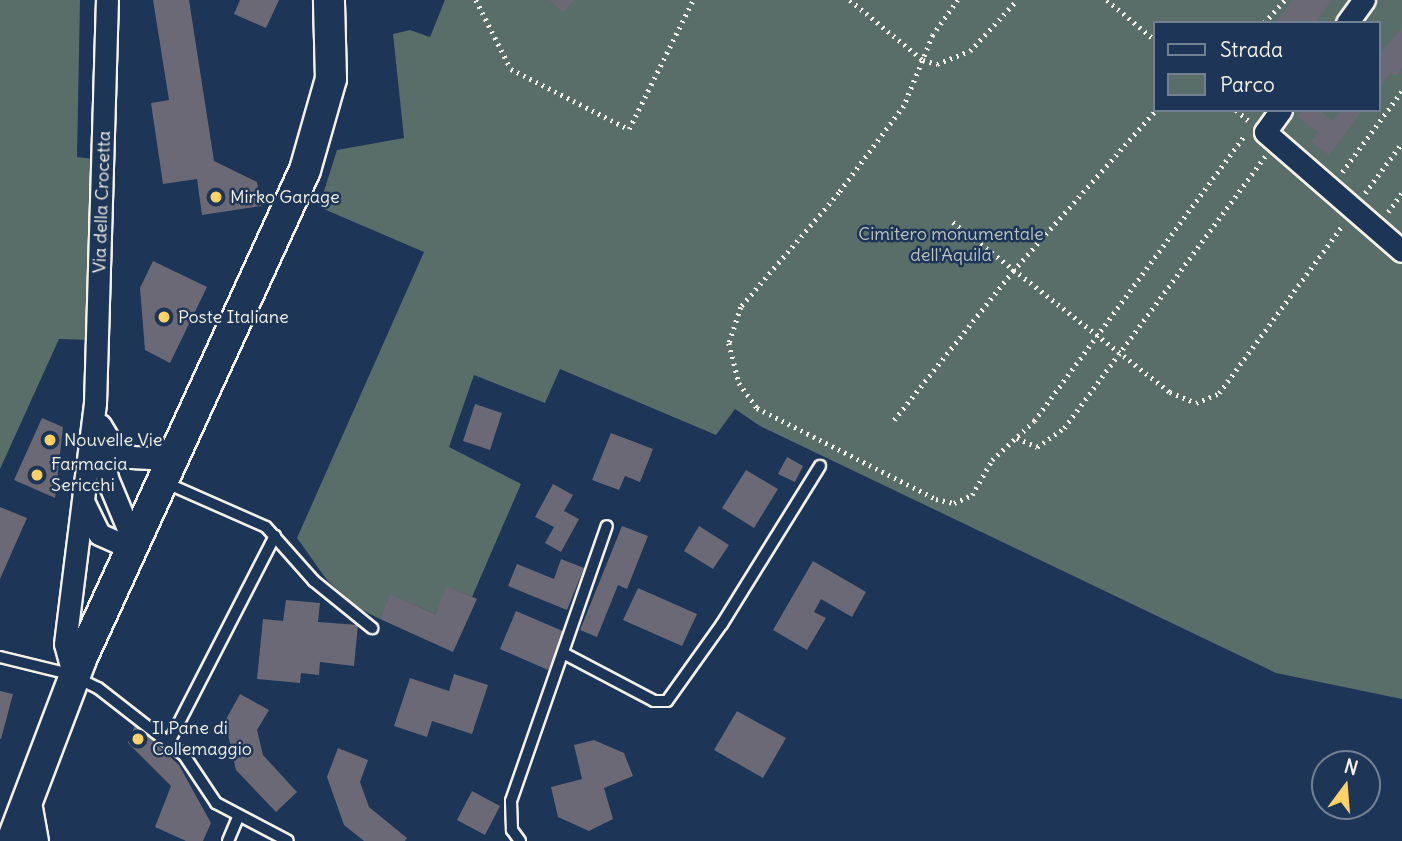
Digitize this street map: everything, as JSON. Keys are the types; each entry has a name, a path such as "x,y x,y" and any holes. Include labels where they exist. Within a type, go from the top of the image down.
{"main road":[{"path":"12,841 74,677 178,444 268,256 316,140 332,64 329,0"}],"street":[{"name":"Via della Crocetta","path":"74,677 65,640 96,410 107,0"},
{"path":"1348,21 1364,0"},
{"path":"1280,112 1265,132 1328,191 1402,251"},
{"name":"Via della Crocetta","path":"83,494 88,517 99,534 121,544 134,543 107,478 96,410"},
{"path":"96,410 108,442 131,457 150,458 178,444"},
{"path":"29,796 37,841"}],"lane":[{"path":"563,653 654,701 667,701 722,624 820,466"},
{"path":"162,481 238,512 275,536 321,588 372,628"},
{"path":"520,841 512,830 511,801 607,526"},
{"path":"169,742 275,536"},
{"path":"0,657 74,677 132,711 192,764 209,796 238,817 288,841"},
{"path":"228,841 238,817"}],"path":[{"path":"476,0 511,69 629,130 693,0"},
{"path":"850,0 923,60 937,64 958,59 1017,0"},
{"path":"958,0 933,35 914,88 887,130 741,307 730,329 733,363 748,399 770,418 936,499 965,501 992,460 1017,438 1098,334 1253,124"},
{"path":"1107,0 1154,39"},
{"path":"1266,21 1285,0"},
{"path":"1328,191 1402,91"},
{"path":"894,420 1013,271 1154,112"},
{"path":"1017,438 1037,447 1055,439 1276,141"},
{"path":"953,222 1178,397 1196,403 1212,399 1251,354 1402,143"}],"green space":[{"path":"0,0 80,0 77,157 94,159 90,340 59,339 0,469"},
{"name":"Cimitero monumentale dell'Aquila","path":"445,0 1402,0 1402,699 1276,673 760,426 735,409 716,435 560,369 545,403 474,375 449,447 521,484 472,597 448,587 435,614 392,595 380,619 358,608 327,580 297,538 424,252 319,207 337,150 404,138 393,34 410,30 430,37"}],"building":[{"path":"153,0 189,0 214,161 257,182 261,206 202,215 197,179 163,184 151,103 169,100"},
{"path":"240,0 279,0 266,28 234,14"},
{"path":"549,0 574,0 563,12"},
{"path":"1292,0 1332,0 1316,21 1277,21"},
{"path":"1402,28 1402,68 1396,76 1391,72 1381,85 1381,52"},
{"path":"1301,112 1322,112 1333,121 1340,112 1361,112 1329,155 1311,142 1318,132 1298,117"},
{"path":"153,261 207,287 170,363 145,350 140,288"},
{"path":"475,404 502,413 490,450 463,441"},
{"path":"42,418 63,427 55,498 14,480"},
{"path":"611,433 653,449 640,482 625,476 619,490 592,480"},
{"path":"787,457 803,466 795,482 778,474"},
{"path":"746,470 778,489 754,528 722,508"},
{"path":"553,484 573,495 564,511 579,519 561,552 545,543 554,527 535,517"},
{"path":"0,507 27,518 0,579"},
{"path":"622,526 648,536 627,589 618,585 597,637 580,630"},
{"path":"699,526 729,545 713,569 684,551"},
{"path":"561,559 584,568 567,610 508,586 517,564 554,579"},
{"path":"813,561 866,592 852,617 821,599 814,612 826,618 807,650 773,630"},
{"path":"447,586 477,599 453,652 380,619 391,594 435,614"},
{"path":"638,588 697,614 682,646 623,620"},
{"path":"286,600 320,603 318,622 358,625 354,666 320,662 319,675 301,673 300,683 257,679 263,619 283,621"},
{"path":"516,611 565,632 548,670 500,649"},
{"path":"454,674 488,685 472,734 432,721 427,737 394,726 410,678 449,691"},
{"path":"0,691 13,694 1,739 0,739"},
{"path":"240,694 269,710 257,730 263,755 297,792 276,812 236,770 225,721"},
{"path":"737,711 786,738 763,778 714,750"},
{"path":"135,725 179,765 211,823 203,841 186,841 155,827 171,786 128,743"},
{"path":"594,740 624,753 633,776 604,788 613,819 589,831 558,817 551,787 582,779 574,745"},
{"path":"338,748 368,760 360,782 369,807 407,838 405,841 364,841 344,825 327,777"},
{"path":"472,791 500,806 485,835 457,820"}],"place":[{"name":"Mirko Garage","path":"216,197"},
{"name":"Poste Italiane","path":"164,317"},
{"name":"Nouvelle Vie","path":"50,440"},
{"name":"Farmacia Sericchi","path":"37,475"},
{"name":"Il Pane di Collemaggio","path":"138,739"}]}
